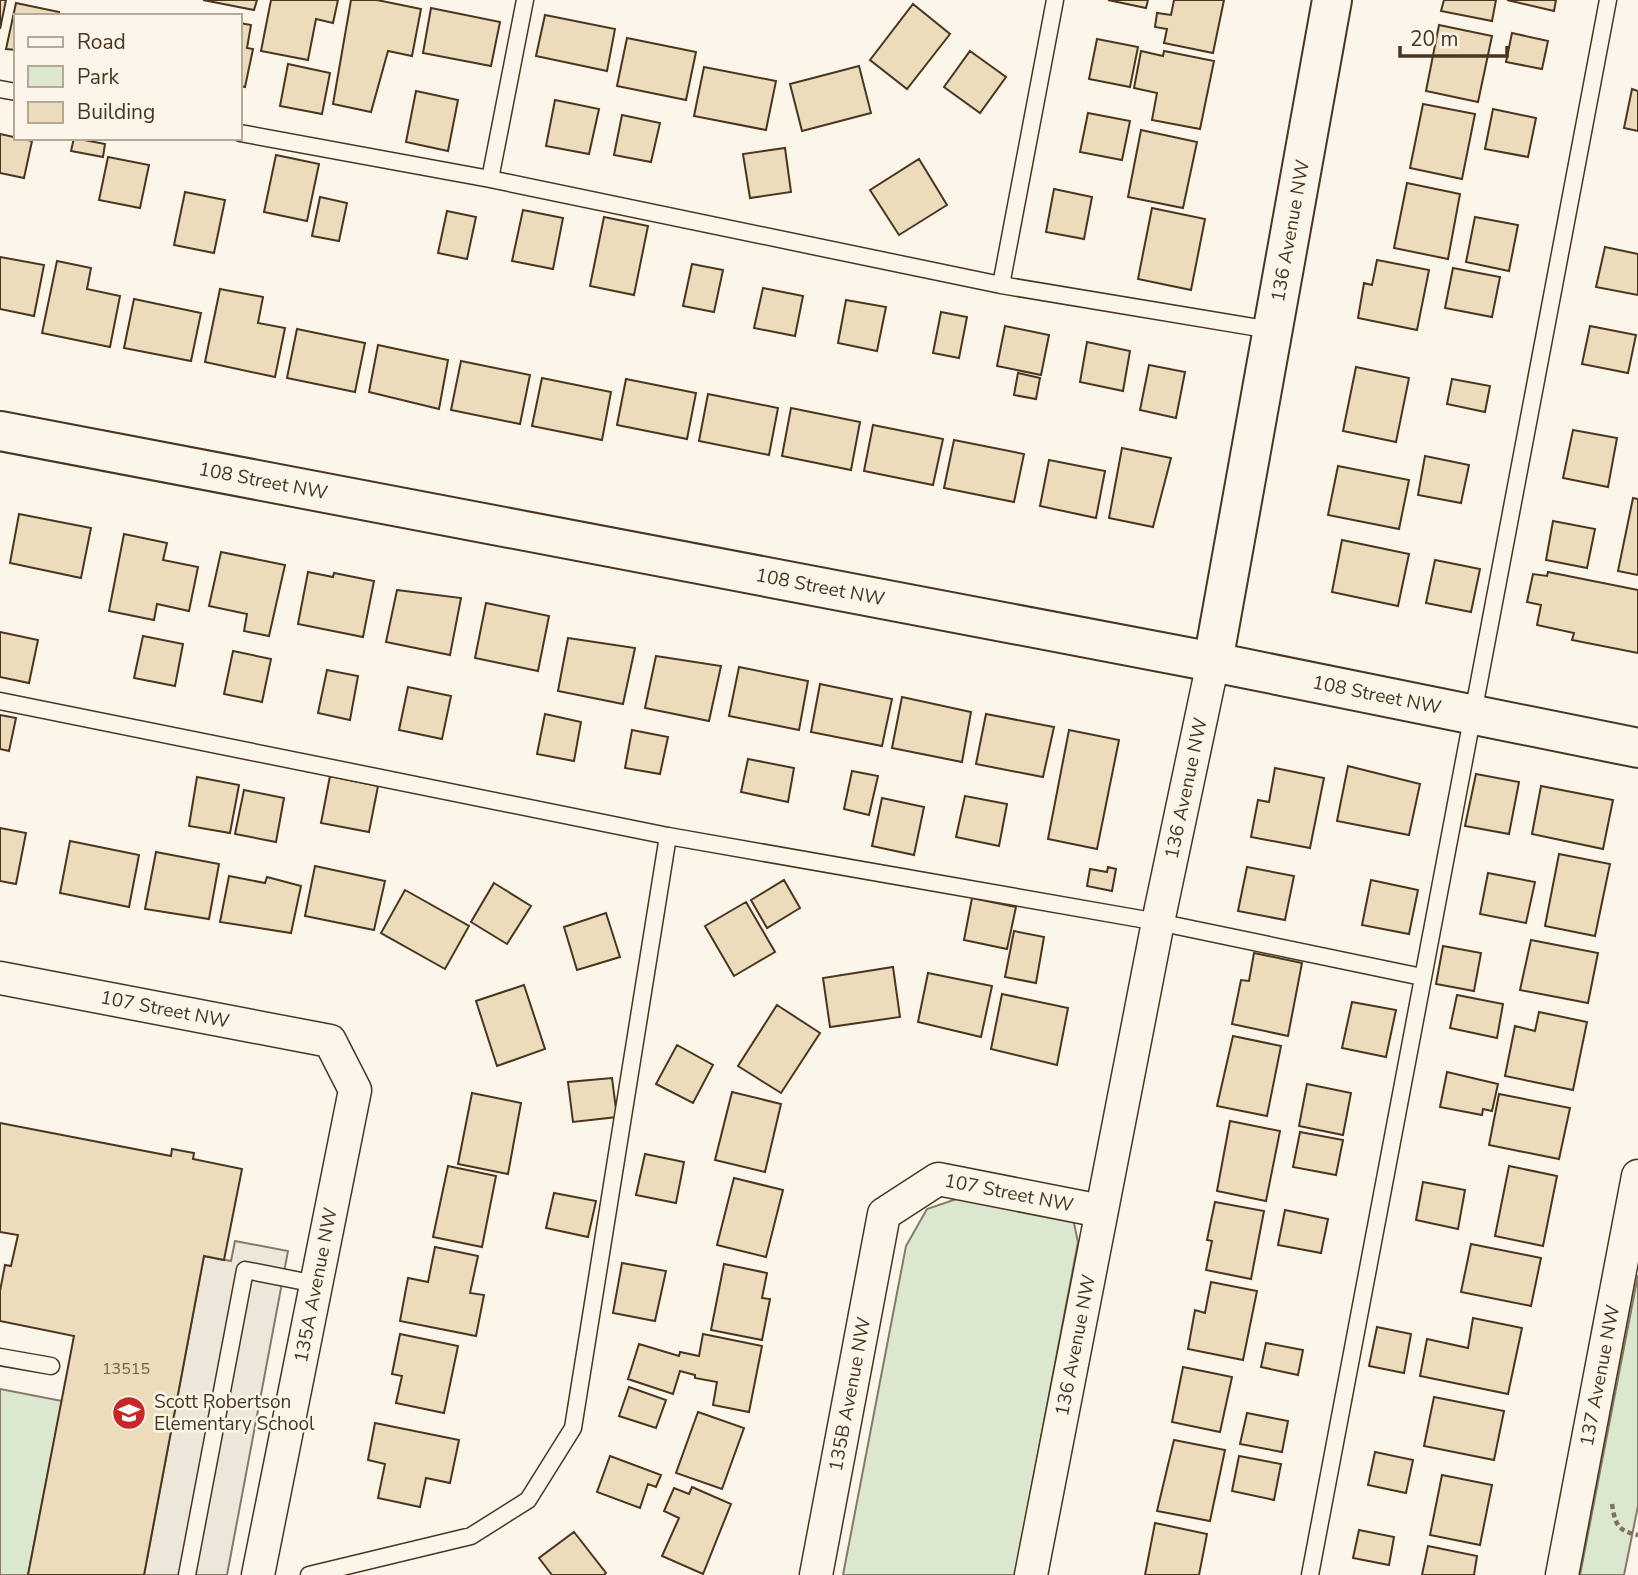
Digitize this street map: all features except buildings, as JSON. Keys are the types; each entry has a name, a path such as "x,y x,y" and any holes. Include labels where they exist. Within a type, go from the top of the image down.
{"street":[{"name":"136 Avenue NW","path":"1031,1575 1158,922 1213,662 1332,0"},
{"name":"108 Street NW","path":"0,430 1213,662 1638,748"},
{"name":"107 Street NW","path":"0,978 330,1041"},
{"name":"135A Avenue NW","path":"258,1575 355,1090 330,1041"},
{"name":"137 Avenue NW","path":"1562,1575 1638,1176"},
{"name":"107 Street NW","path":"884,1214 938,1180 1101,1211"},
{"name":"135B Avenue NW","path":"816,1575 884,1214"}],"lane":[{"path":"490,179 525,0"},
{"path":"1002,285 1055,0"},
{"path":"1310,1575 1608,0"},
{"path":"242,133 490,179 1002,285 1271,330"},
{"path":"0,701 668,836 1158,922 1422,977"},
{"path":"310,1575 471,1536 528,1500 573,1428 668,836"},
{"path":"187,1575 245,1270 316,1283"},
{"path":"0,1357 51,1366"}],"green space":[{"path":"968,1195 1062,1213 1074,1223 1078,1242 1015,1575 843,1575 906,1246 927,1209"},
{"path":"1638,1275 1638,1506 1624,1575 1580,1575"},
{"path":"0,1389 62,1401 28,1575 0,1575"}],"shaded area":[{"path":"235,1241 288,1251 227,1575 144,1575 204,1256 231,1261"}],"place":[{"name":"Scott Robertson Elementary School","path":"129,1413"}]}
